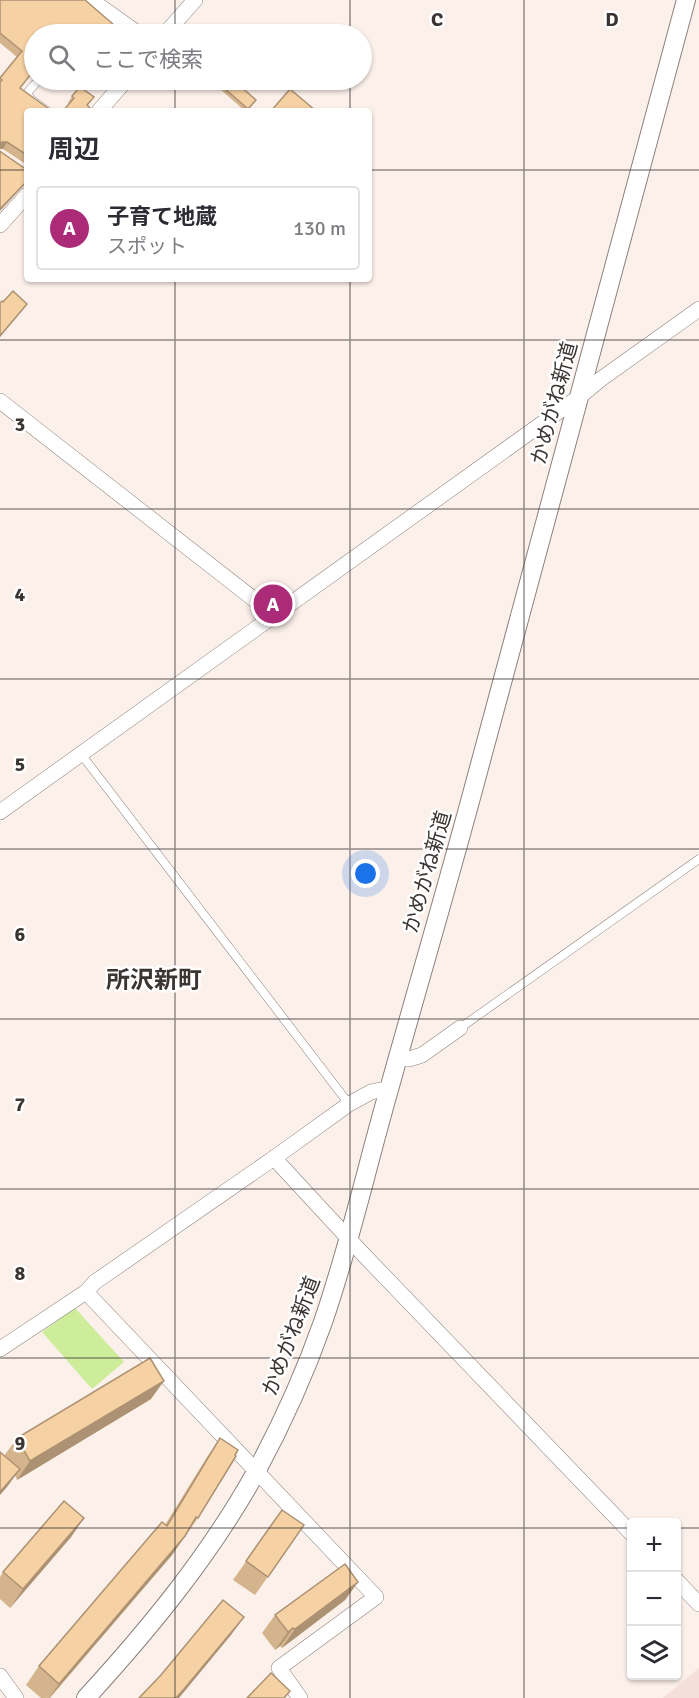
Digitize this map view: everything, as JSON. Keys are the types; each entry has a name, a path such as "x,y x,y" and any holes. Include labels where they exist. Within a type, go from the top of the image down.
{"street":[{"path":"91,0 125,24"},
{"path":"174,24 195,0"},
{"name":"かめがね新道","path":"86,1698 146,1631 216,1537 256,1471 312,1352 349,1239 388,1091 462,831 686,0"},
{"path":"102,108 117,90"},
{"path":"0,225 24,198"},
{"path":"0,812 699,309"},
{"path":"0,401 274,615"},
{"path":"398,1057 409,1059 422,1055 460,1028"},
{"path":"0,1349 86,1292 95,1282 349,1104 371,1092 388,1091"},
{"path":"274,1158 627,1529"},
{"path":"86,1292 376,1597 279,1668 300,1698"},
{"path":"681,1585 699,1604"},
{"path":"0,1676 16,1698"}],"lane":[{"path":"30,90 27,93 31,99 43,108"},
{"path":"81,754 349,1104"},
{"path":"460,1028 699,859"}],"shaded area":[{"path":"699,1668 699,1698 663,1698"}],"green space":[{"path":"75,1308 124,1362 92,1389 42,1332"}],"building":[{"path":"0,0 85,0 113,24 24,24 24,83 20,88 48,108 24,108 24,153 7,142 0,144 0,82 2,80 0,78 22,51 0,33"},
{"path":"77,90 84,90 94,97 87,105 90,108 66,108 74,98 72,96"},
{"path":"226,90 244,90 256,100 247,108"},
{"path":"291,90 312,108 274,108"},
{"path":"0,151 24,168 24,184 0,209"},
{"path":"13,291 27,304 0,336 0,303"},
{"path":"150,1358 164,1381 30,1461 17,1438"},
{"path":"220,1438 238,1450 198,1518 196,1517 185,1536 59,1684 39,1666 162,1522 167,1526"},
{"path":"0,1452 20,1469 0,1492"},
{"path":"64,1501 84,1518 23,1589 3,1572"},
{"path":"282,1510 304,1525 268,1577 246,1561"},
{"path":"345,1564 358,1582 288,1632 275,1615"},
{"path":"223,1600 244,1617 184,1689 176,1698 139,1698 161,1675"},
{"path":"271,1673 290,1691 284,1698 247,1698"}],"place":[{"name":"子育て地蔵","path":"273,604"}],"district":[{"name":"所沢新町","path":"154,980"}]}
